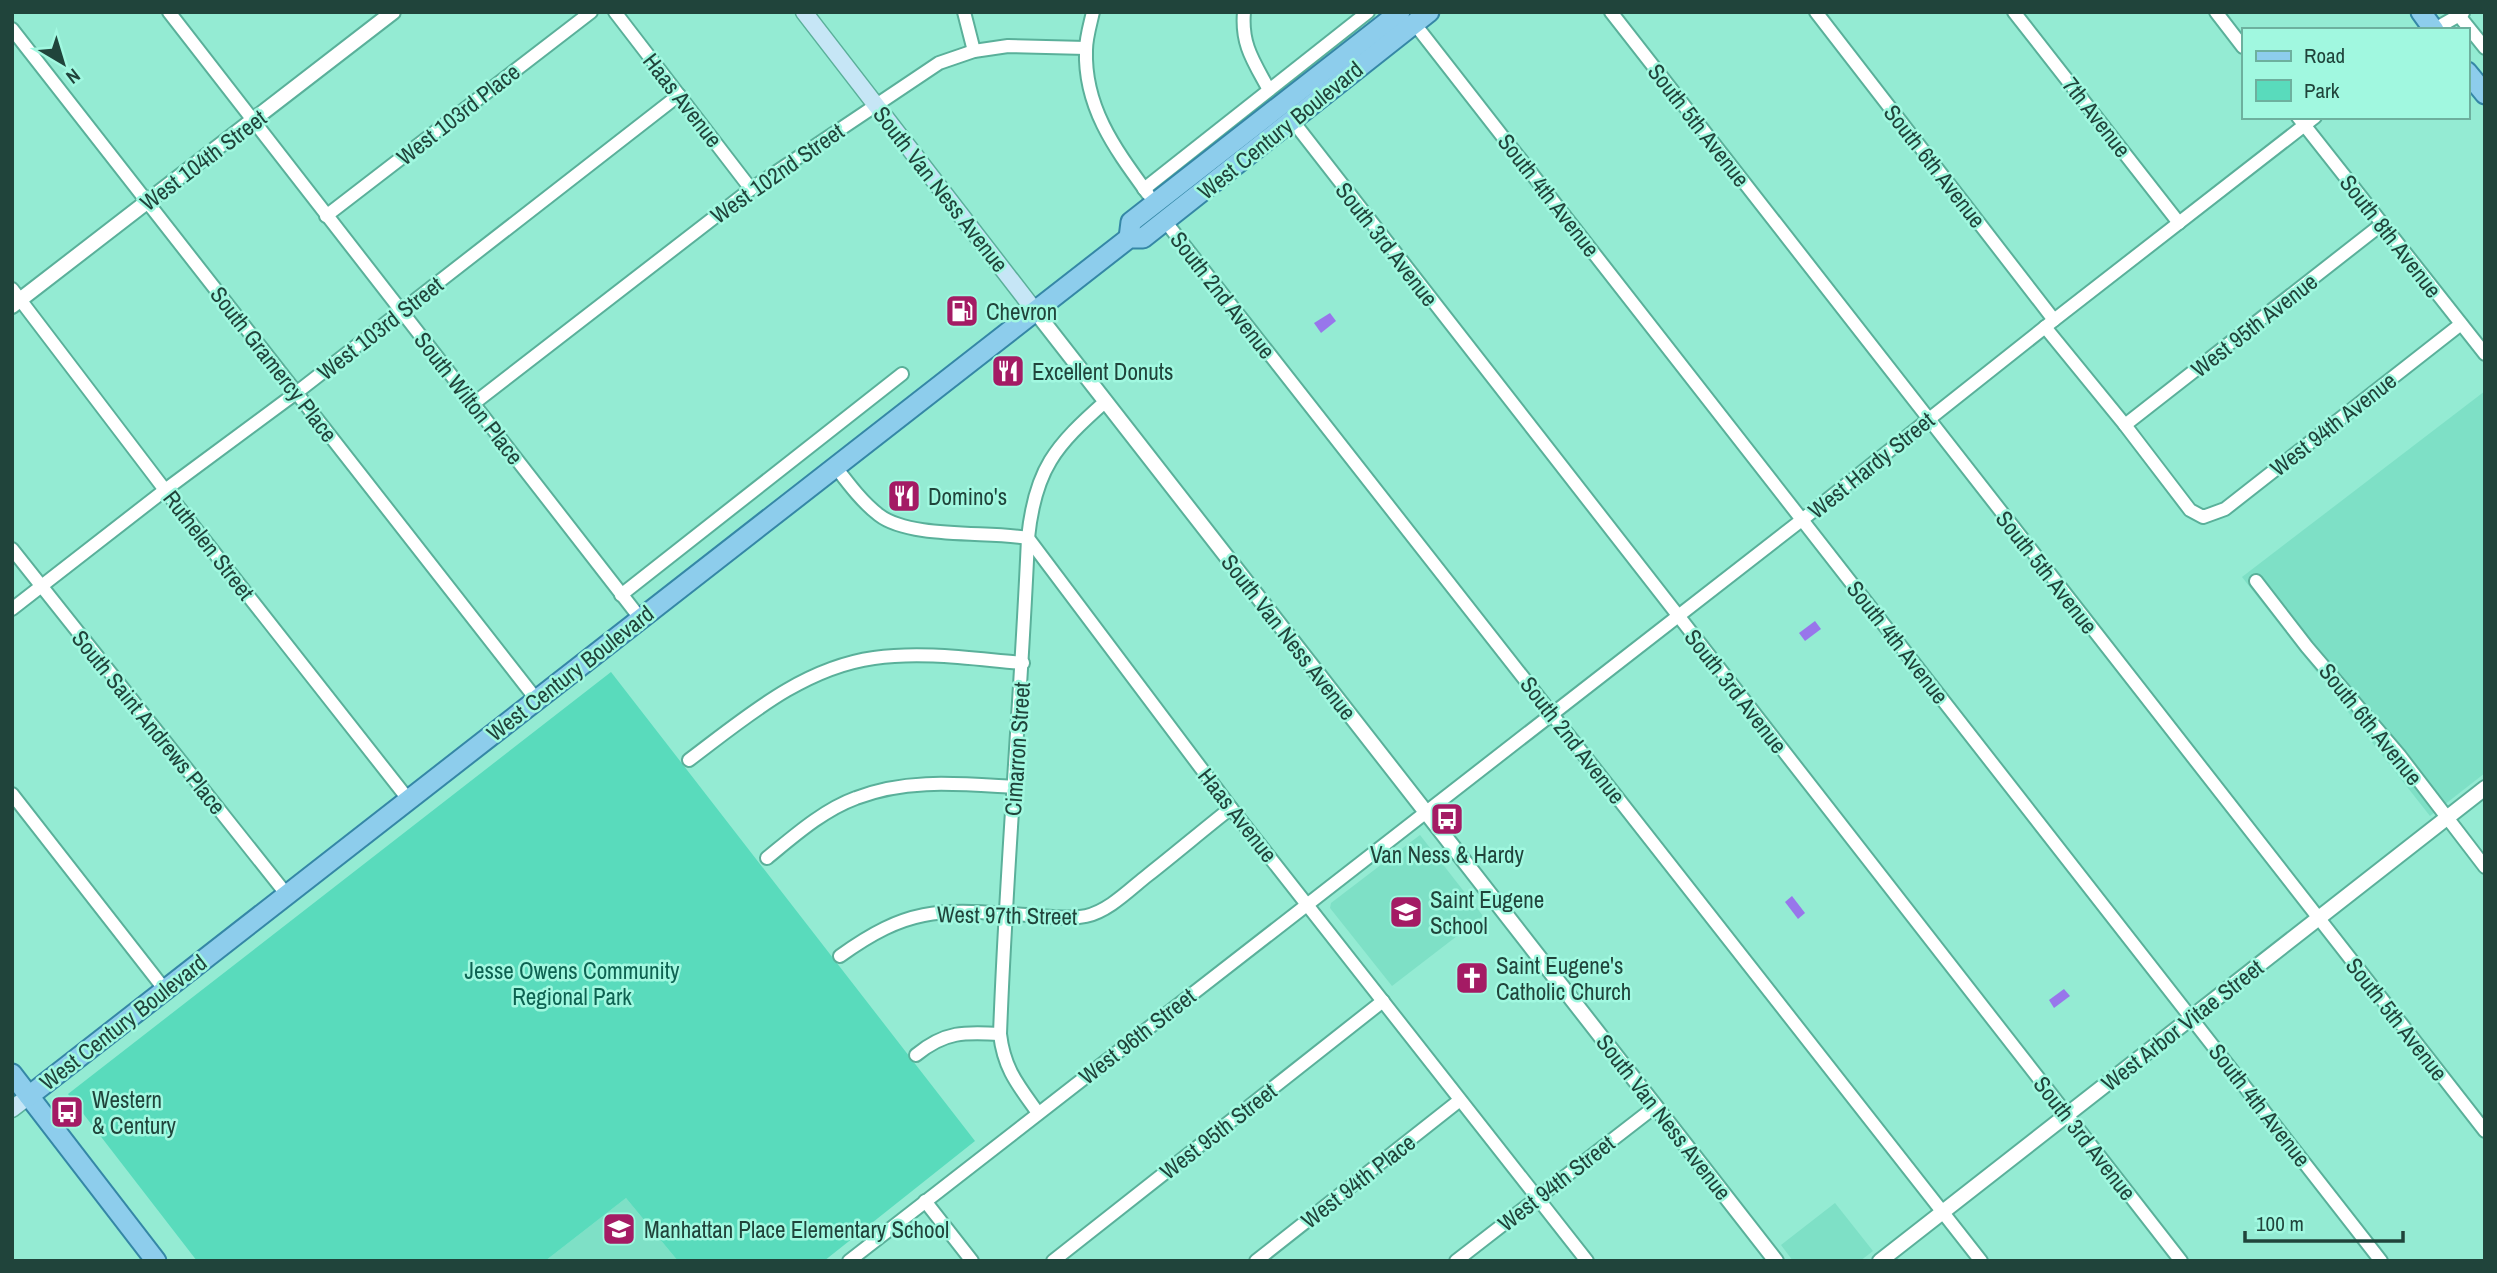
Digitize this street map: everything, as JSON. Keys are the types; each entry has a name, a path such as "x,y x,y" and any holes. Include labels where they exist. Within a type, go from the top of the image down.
{"main road":[{"name":"South Van Ness Avenue","path":"804,12 1035,310"},
{"path":"2421,12 2433,28"},
{"name":"West Century Boulevard","path":"12,1109 1035,310 1129,238 1143,238 1165,221 1292,120 1414,16"},
{"name":"West Century Boulevard","path":"1129,238 1131,222 1150,196 1414,16"},
{"path":"2469,74 2485,94"},
{"path":"12,1074 156,1261"}],"street":[{"name":"West 104th Street","path":"15,299 254,121 393,12"},
{"name":"West 103rd Place","path":"326,216 590,12"},
{"name":"Haas Avenue","path":"615,12 751,189"},
{"path":"964,12 975,51"},
{"path":"1093,12 1086,48 1091,94 1107,137 1150,196"},
{"path":"1244,12 1242,33 1247,50 1269,89"},
{"name":"West Century Boulevard","path":"1150,196 1269,89 1368,12"},
{"name":"South 5th Avenue","path":"1611,12 2485,1131"},
{"name":"South 6th Avenue","path":"1816,12 2190,510 2203,517"},
{"name":"7th Avenue","path":"2014,12 2179,223"},
{"path":"2216,12 2242,46"},
{"name":"South Wilton Place","path":"172,13 326,216 640,618"},
{"path":"2437,28 2459,13 2485,48"},
{"name":"South 4th Avenue","path":"1414,16 2381,1261"},
{"name":"South Gramercy Place","path":"12,29 536,699"},
{"name":"West 102nd Street","path":"473,404 751,189 939,62 975,51 1009,46 1086,48"},
{"name":"West 103rd Street","path":"12,609 296,393 678,95"},
{"name":"South 3rd Avenue","path":"1292,120 2181,1261"},
{"name":"West Hardy Street","path":"1426,813 2179,223 2306,120"},
{"name":"South 8th Avenue","path":"2306,120 2382,224 2485,354"},
{"name":"South 2nd Avenue","path":"1165,221 1980,1261"},
{"name":"West 95th Avenue","path":"2125,425 2382,224"},
{"name":"Ruthelen Street","path":"15,299 408,799"},
{"name":"South Van Ness Avenue","path":"1035,310 1776,1261"},
{"name":"West 94th Avenue","path":"2203,517 2225,509 2461,324"},
{"name":"West Century Boulevard","path":"621,594 902,374"},
{"name":"Cimarron Street","path":"1038,1113 1008,1070 1002,1053 1000,1034 1004,914 1023,663 1028,538 1031,508 1048,463 1063,441 1106,401"},
{"path":"835,466 878,514 892,522 923,530 1028,538"},
{"name":"Haas Avenue","path":"1028,538 1231,808 1587,1261"},
{"name":"South Saint Andrews Place","path":"12,549 287,895"},
{"name":"South 6th Avenue","path":"2256,581 2307,647 2400,756 2485,867"},
{"path":"689,760 761,706 790,688 845,664 908,655 1023,663"},
{"path":"767,858 831,811 855,798 910,784 1015,787"},
{"name":"West Arbor Vitae Street","path":"1880,1261 2485,788"},
{"path":"12,794 165,990"},
{"name":"West 97th Street","path":"840,956 883,928 909,917 934,912 961,911 1067,918 1087,916 1104,909 1231,808"},
{"name":"West 96th Street","path":"849,1261 1426,813"},
{"name":"West 95th Street","path":"1053,1261 1383,1001"},
{"path":"916,1055 941,1037 955,1034 1000,1034"},
{"name":"West 94th Place","path":"1256,1261 1460,1100"},
{"name":"West 94th Street","path":"1456,1261 1656,1106"},
{"path":"925,1201 972,1261"}],"shaded area":[{"path":"1330,313 1336,321 1321,333 1314,323"},
{"path":"2485,391 2485,773 2430,816 2242,577"},
{"path":"1815,621 1821,629 1805,641 1799,633"},
{"name":"Saint Eugene School","path":"1420,835 1483,916 1392,986 1330,908 1331,903"},
{"path":"1792,896 1805,913 1798,919 1785,902"},
{"path":"2064,989 2070,996 2054,1008 2049,1000"},
{"name":"Manhattan Place Elementary School","path":"626,1198 678,1261 545,1261"},
{"path":"1835,1203 1873,1251 1860,1261 1793,1261 1781,1245"}],"green space":[{"name":"Jesse Owens Community Regional Park","path":"611,672 975,1141 824,1261 678,1261 626,1198 545,1261 197,1261 68,1094"}],"place":[{"name":"Chevron","path":"962,311"},
{"name":"Excellent Donuts","path":"1008,371"},
{"name":"Domino's","path":"904,496"},
{"name":"Van Ness & Hardy","path":"1447,819"},
{"name":"Saint Eugene School","path":"1406,912"},
{"name":"Saint Eugene's Catholic Church","path":"1472,978"},
{"name":"Western & Century","path":"67,1112"},
{"name":"Manhattan Place Elementary School","path":"619,1229"}]}
